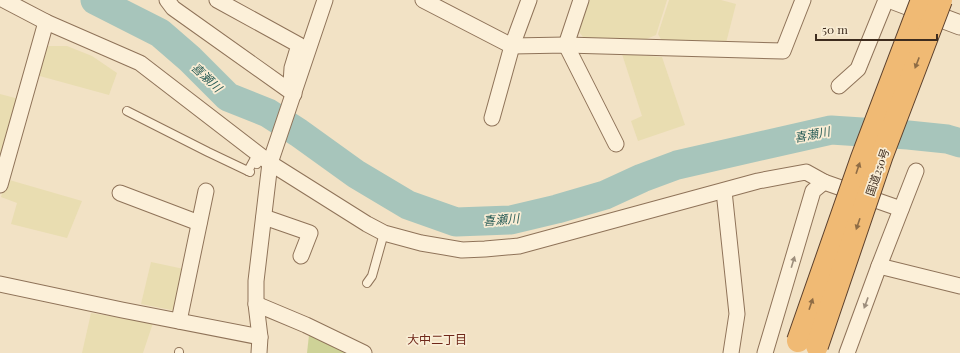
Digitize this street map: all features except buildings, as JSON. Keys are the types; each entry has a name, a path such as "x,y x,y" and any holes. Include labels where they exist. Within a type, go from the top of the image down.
{"highway":[{"name":"国道250号","path":"922,0 862,158 807,343 882,155 941,0"}],"street":[{"path":"4,0 46,22 140,63 257,166 384,233 421,243 462,250 519,246 758,181 806,172 824,182 901,209"},
{"path":"217,0 299,45 292,68 293,92"},
{"path":"259,353 260,337 256,304 256,281 264,216 257,166 293,92 326,0"},
{"path":"492,118 512,46 529,0"},
{"path":"581,0 566,45 616,144"},
{"path":"431,2 512,46 566,45 783,51 803,0"},
{"path":"839,86 858,69 886,0"},
{"path":"894,0 960,25"},
{"path":"169,1 172,8 293,92"},
{"path":"0,185 46,22"},
{"path":"847,353 916,171"},
{"path":"766,353 814,191 824,182"},
{"path":"724,190 737,314 731,353"},
{"path":"179,321 206,191"},
{"path":"120,193 199,223"},
{"path":"264,216 310,233 301,256"},
{"path":"879,266 960,286"},
{"path":"0,284 260,337"},
{"path":"256,304 306,325 364,353"}],"lane":[{"path":"127,111 208,152 257,166"},
{"path":"367,283 372,276 384,233"}],"shaded area":[{"path":"589,0 667,0 656,35 644,40 584,38 579,32"},
{"path":"669,0 721,0 736,4 726,43 662,41 658,34"},
{"path":"44,46 67,46 92,56 117,73 109,95 36,75"},
{"path":"622,54 662,57 685,125 638,141 631,121 642,116"},
{"path":"0,94 19,99 4,156 0,155"},
{"path":"6,179 82,201 67,238 11,224 17,203 1,197"},
{"path":"151,262 184,269 176,311 141,304"},
{"path":"91,313 153,323 143,353 82,353"}],"green space":[{"path":"309,335 346,353 307,353"}],"waterway":[{"name":"喜瀬川","path":"95,0 160,33 190,59 228,97 268,113 299,133 356,174 408,205 456,222 511,220 557,209 605,195 642,178 677,165 831,130 908,135 947,139 960,143"}],"district":[{"name":"大中二丁目","path":"437,339"}]}
